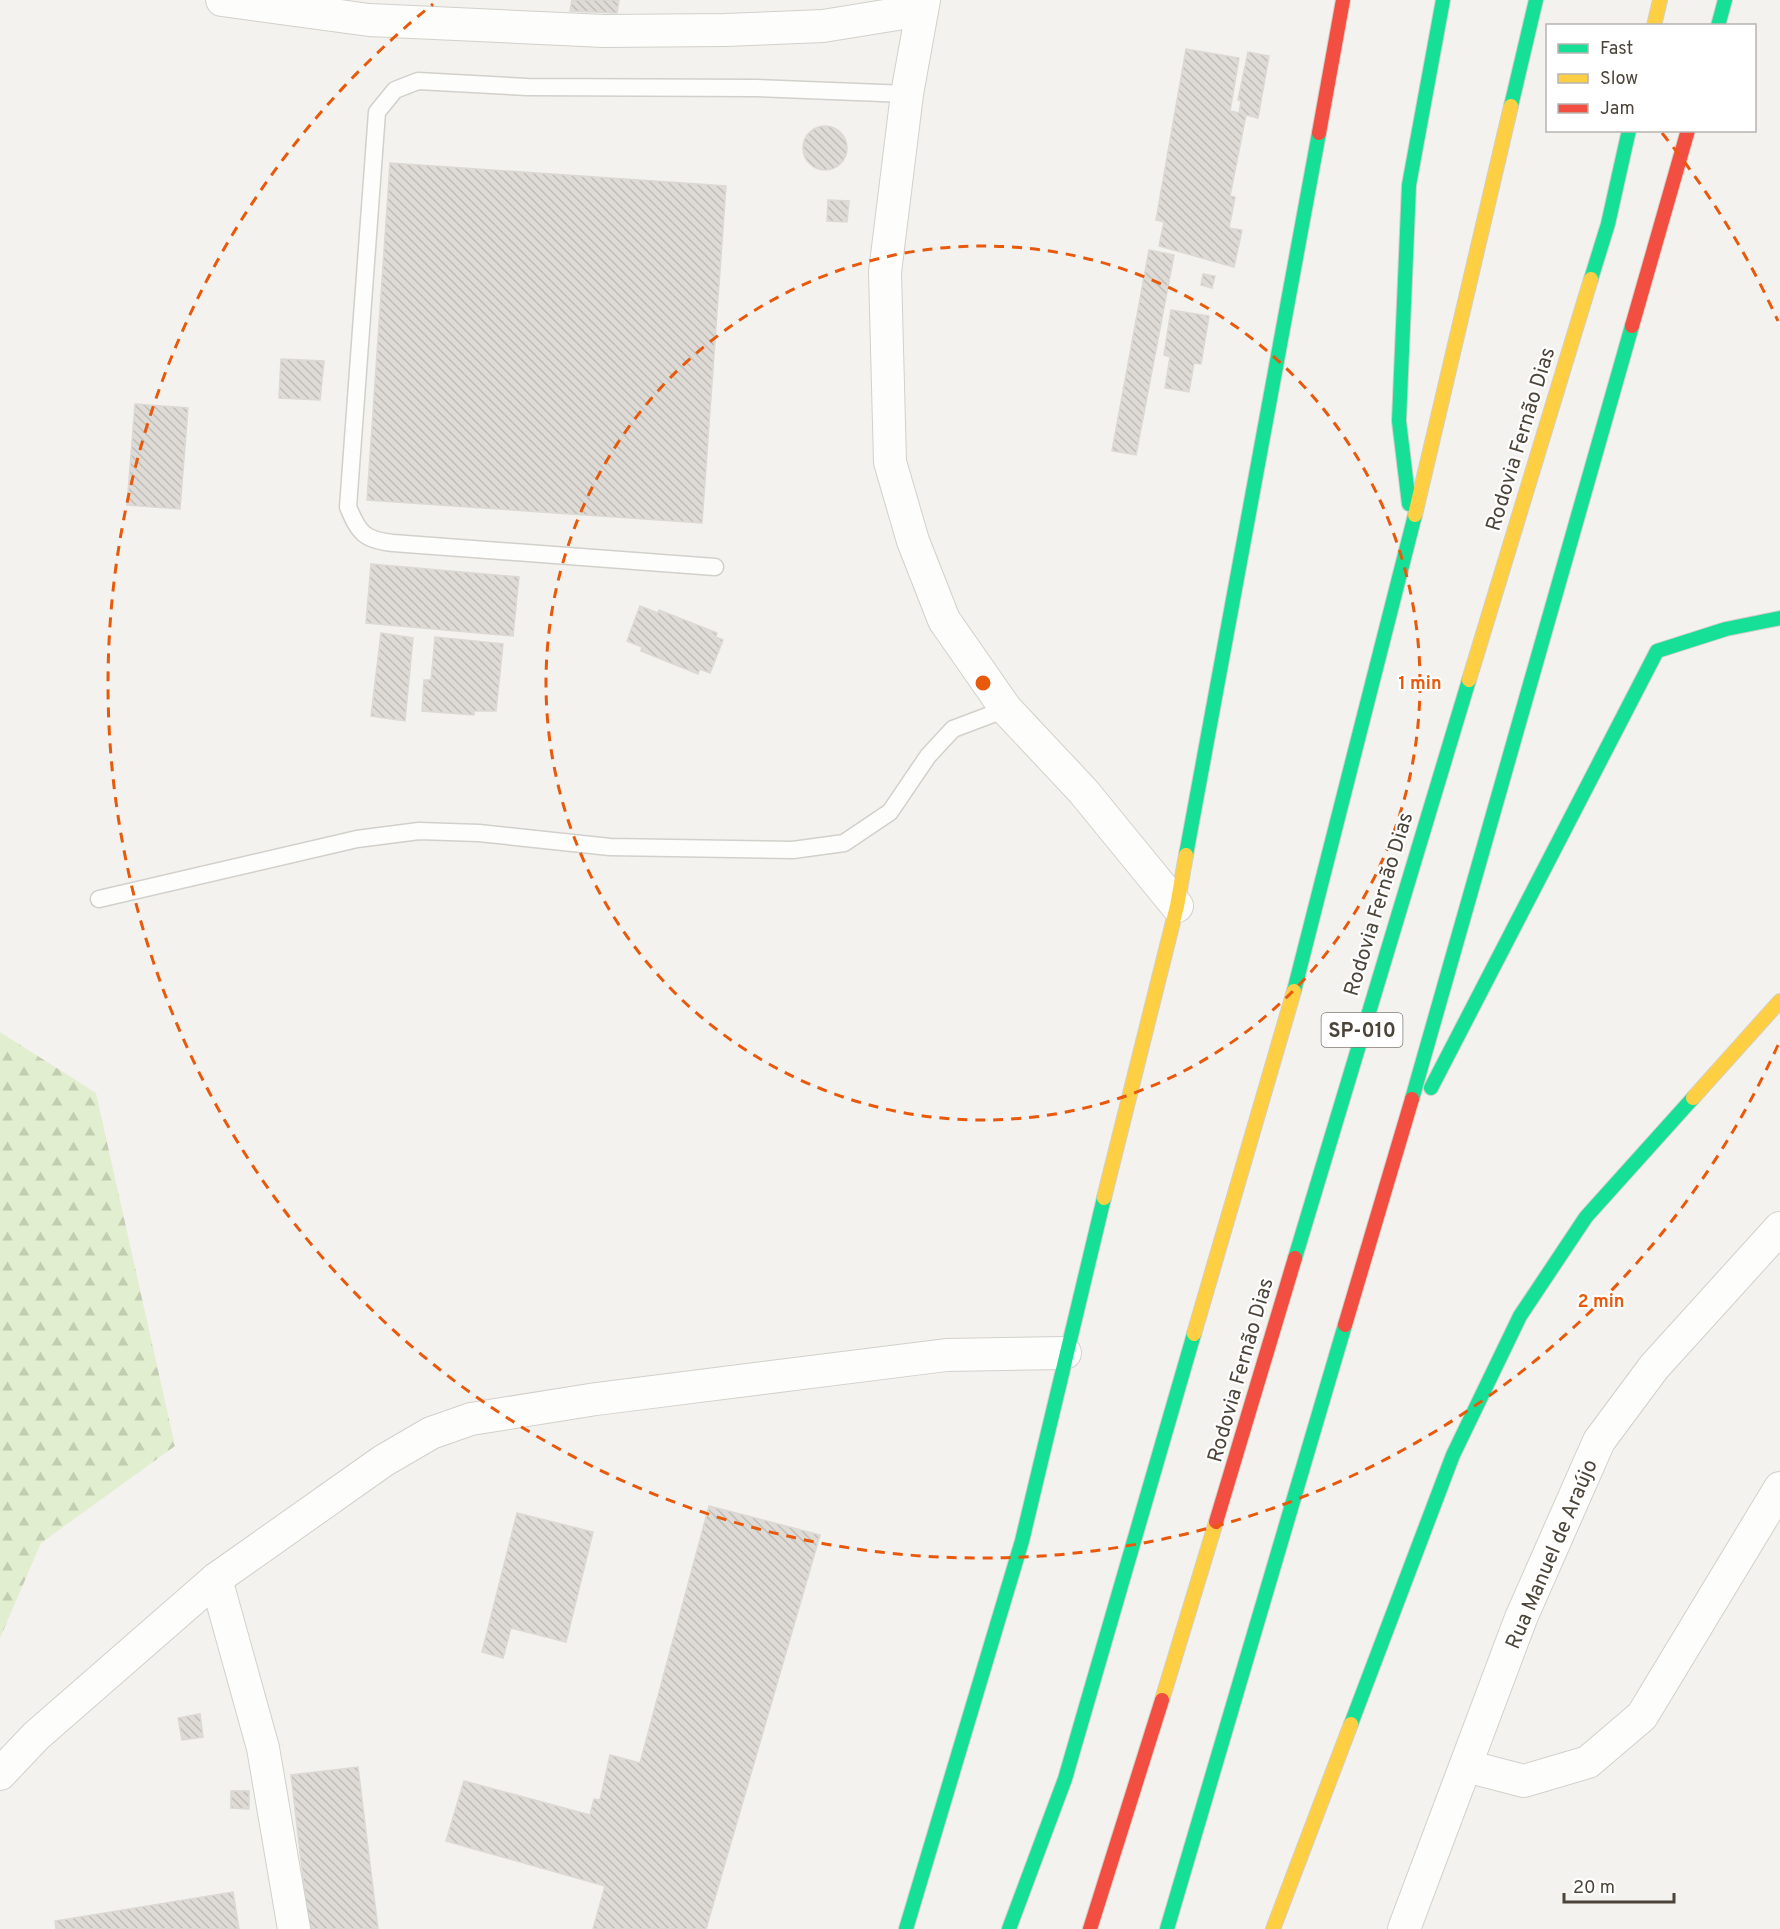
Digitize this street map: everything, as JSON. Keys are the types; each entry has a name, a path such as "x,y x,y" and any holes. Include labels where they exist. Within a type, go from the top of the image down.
{"main road":[{"path":"906,1929 1022,1541 1065,1353 1177,906 1343,0"},
{"path":"1412,528 1399,421 1409,185 1443,0"},
{"path":"1009,1929 1065,1779 1289,1009 1412,528 1536,0"},
{"path":"1654,24 1660,0"},
{"path":"1719,24 1725,0"},
{"name":"Rodovia Fernão Dias","path":"1090,1929 1202,1574 1397,912 1608,224 1629,132"},
{"name":"SP-010","path":"1167,1929 1447,981 1687,132"},
{"path":"1391,1165 1657,651 1726,629 1780,618"},
{"path":"1273,1929 1453,1455 1521,1316 1586,1217 1780,1001"}],"street":[{"path":"222,0 369,20 604,31 823,26 923,5 907,94 885,272 891,462 913,541 944,620 1006,709 1083,791 1177,906"},
{"name":"Rua Manuel de Araújo","path":"1404,1929 1521,1618 1599,1441 1654,1367 1780,1228"},
{"path":"0,1774 36,1736 216,1579 383,1461 431,1433 471,1419 596,1399 946,1355 1065,1353"},
{"path":"1466,1766 1524,1781 1588,1762 1642,1716 1780,1488"},
{"path":"216,1579 263,1748 294,1929"}],"lane":[{"path":"715,567 372,541 356,527 348,507 377,112 395,90 418,81 527,87 756,88 907,94"},
{"path":"99,899 357,839 419,831 479,833 609,847 793,850 844,843 890,812 928,756 953,729 1006,709"}],"green space":[{"path":"0,1032 96,1093 175,1446 41,1543 0,1638"}],"building":[{"path":"572,0 619,0 617,13 570,11"},
{"path":"1186,49 1239,58 1230,111 1239,113 1241,101 1238,100 1248,52 1269,56 1258,118 1246,115 1230,196 1235,197 1229,228 1242,230 1234,267 1159,246 1164,222 1156,220"},
{"path":"825,126 840,133 847,148 840,163 825,170 810,163 803,148 810,133"},
{"path":"390,163 726,186 702,523 367,500"},
{"path":"828,200 849,201 847,222 827,221"},
{"path":"1149,250 1174,255 1136,455 1112,451"},
{"path":"1203,274 1215,276 1212,288 1201,285"},
{"path":"1171,310 1209,316 1201,364 1194,363 1189,392 1165,388 1170,357 1164,355"},
{"path":"281,359 324,361 320,400 279,398"},
{"path":"135,404 188,408 180,509 127,505"},
{"path":"371,564 519,577 513,636 366,623"},
{"path":"640,606 658,613 659,610 717,633 716,637 723,640 710,673 700,669 698,674 641,651 642,647 627,641"},
{"path":"381,633 413,638 405,721 371,716"},
{"path":"435,637 503,644 496,711 474,711 474,715 422,711 424,680 431,680"},
{"path":"709,1506 820,1535 706,1929 593,1929 605,1886 446,1841 464,1781 590,1815 594,1799 600,1800 610,1755 640,1763"},
{"path":"517,1513 593,1532 566,1642 511,1628 503,1658 482,1652"},
{"path":"200,1714 203,1737 182,1740 178,1718"},
{"path":"358,1767 378,1929 309,1929 291,1775"},
{"path":"231,1791 249,1791 249,1809 231,1808"},
{"path":"233,1892 239,1929 56,1929 55,1921"}],"traffic: fast":[{"path":"1409,504 1399,421 1409,185 1443,0"},
{"path":"1511,106 1536,0"},
{"path":"1719,24 1725,0"},
{"path":"1591,279 1608,224 1629,132"},
{"path":"1186,855 1319,133"},
{"path":"1412,1099 1632,326"},
{"path":"1294,991 1415,515"},
{"path":"1431,1088 1657,651 1726,629 1780,618"},
{"path":"1295,1258 1469,680"},
{"path":"1351,1724 1453,1455 1520,1316 1586,1217 1693,1098"},
{"path":"906,1929 1022,1541 1104,1198"},
{"path":"1167,1929 1345,1325"},
{"path":"1009,1929 1065,1779 1194,1334"}],"traffic: slow":[{"path":"1654,24 1660,0"},
{"path":"1415,515 1511,106"},
{"path":"1469,680 1591,279"},
{"path":"1104,1198 1177,906 1186,855"},
{"path":"1194,1334 1294,991"},
{"path":"1693,1098 1780,1001"},
{"path":"1162,1700 1216,1522"},
{"path":"1273,1929 1351,1724"}],"traffic: jam":[{"path":"1319,133 1343,0"},
{"path":"1632,326 1687,132"},
{"path":"1345,1325 1412,1099"},
{"path":"1216,1522 1295,1258"},
{"path":"1090,1929 1162,1700"}]}
